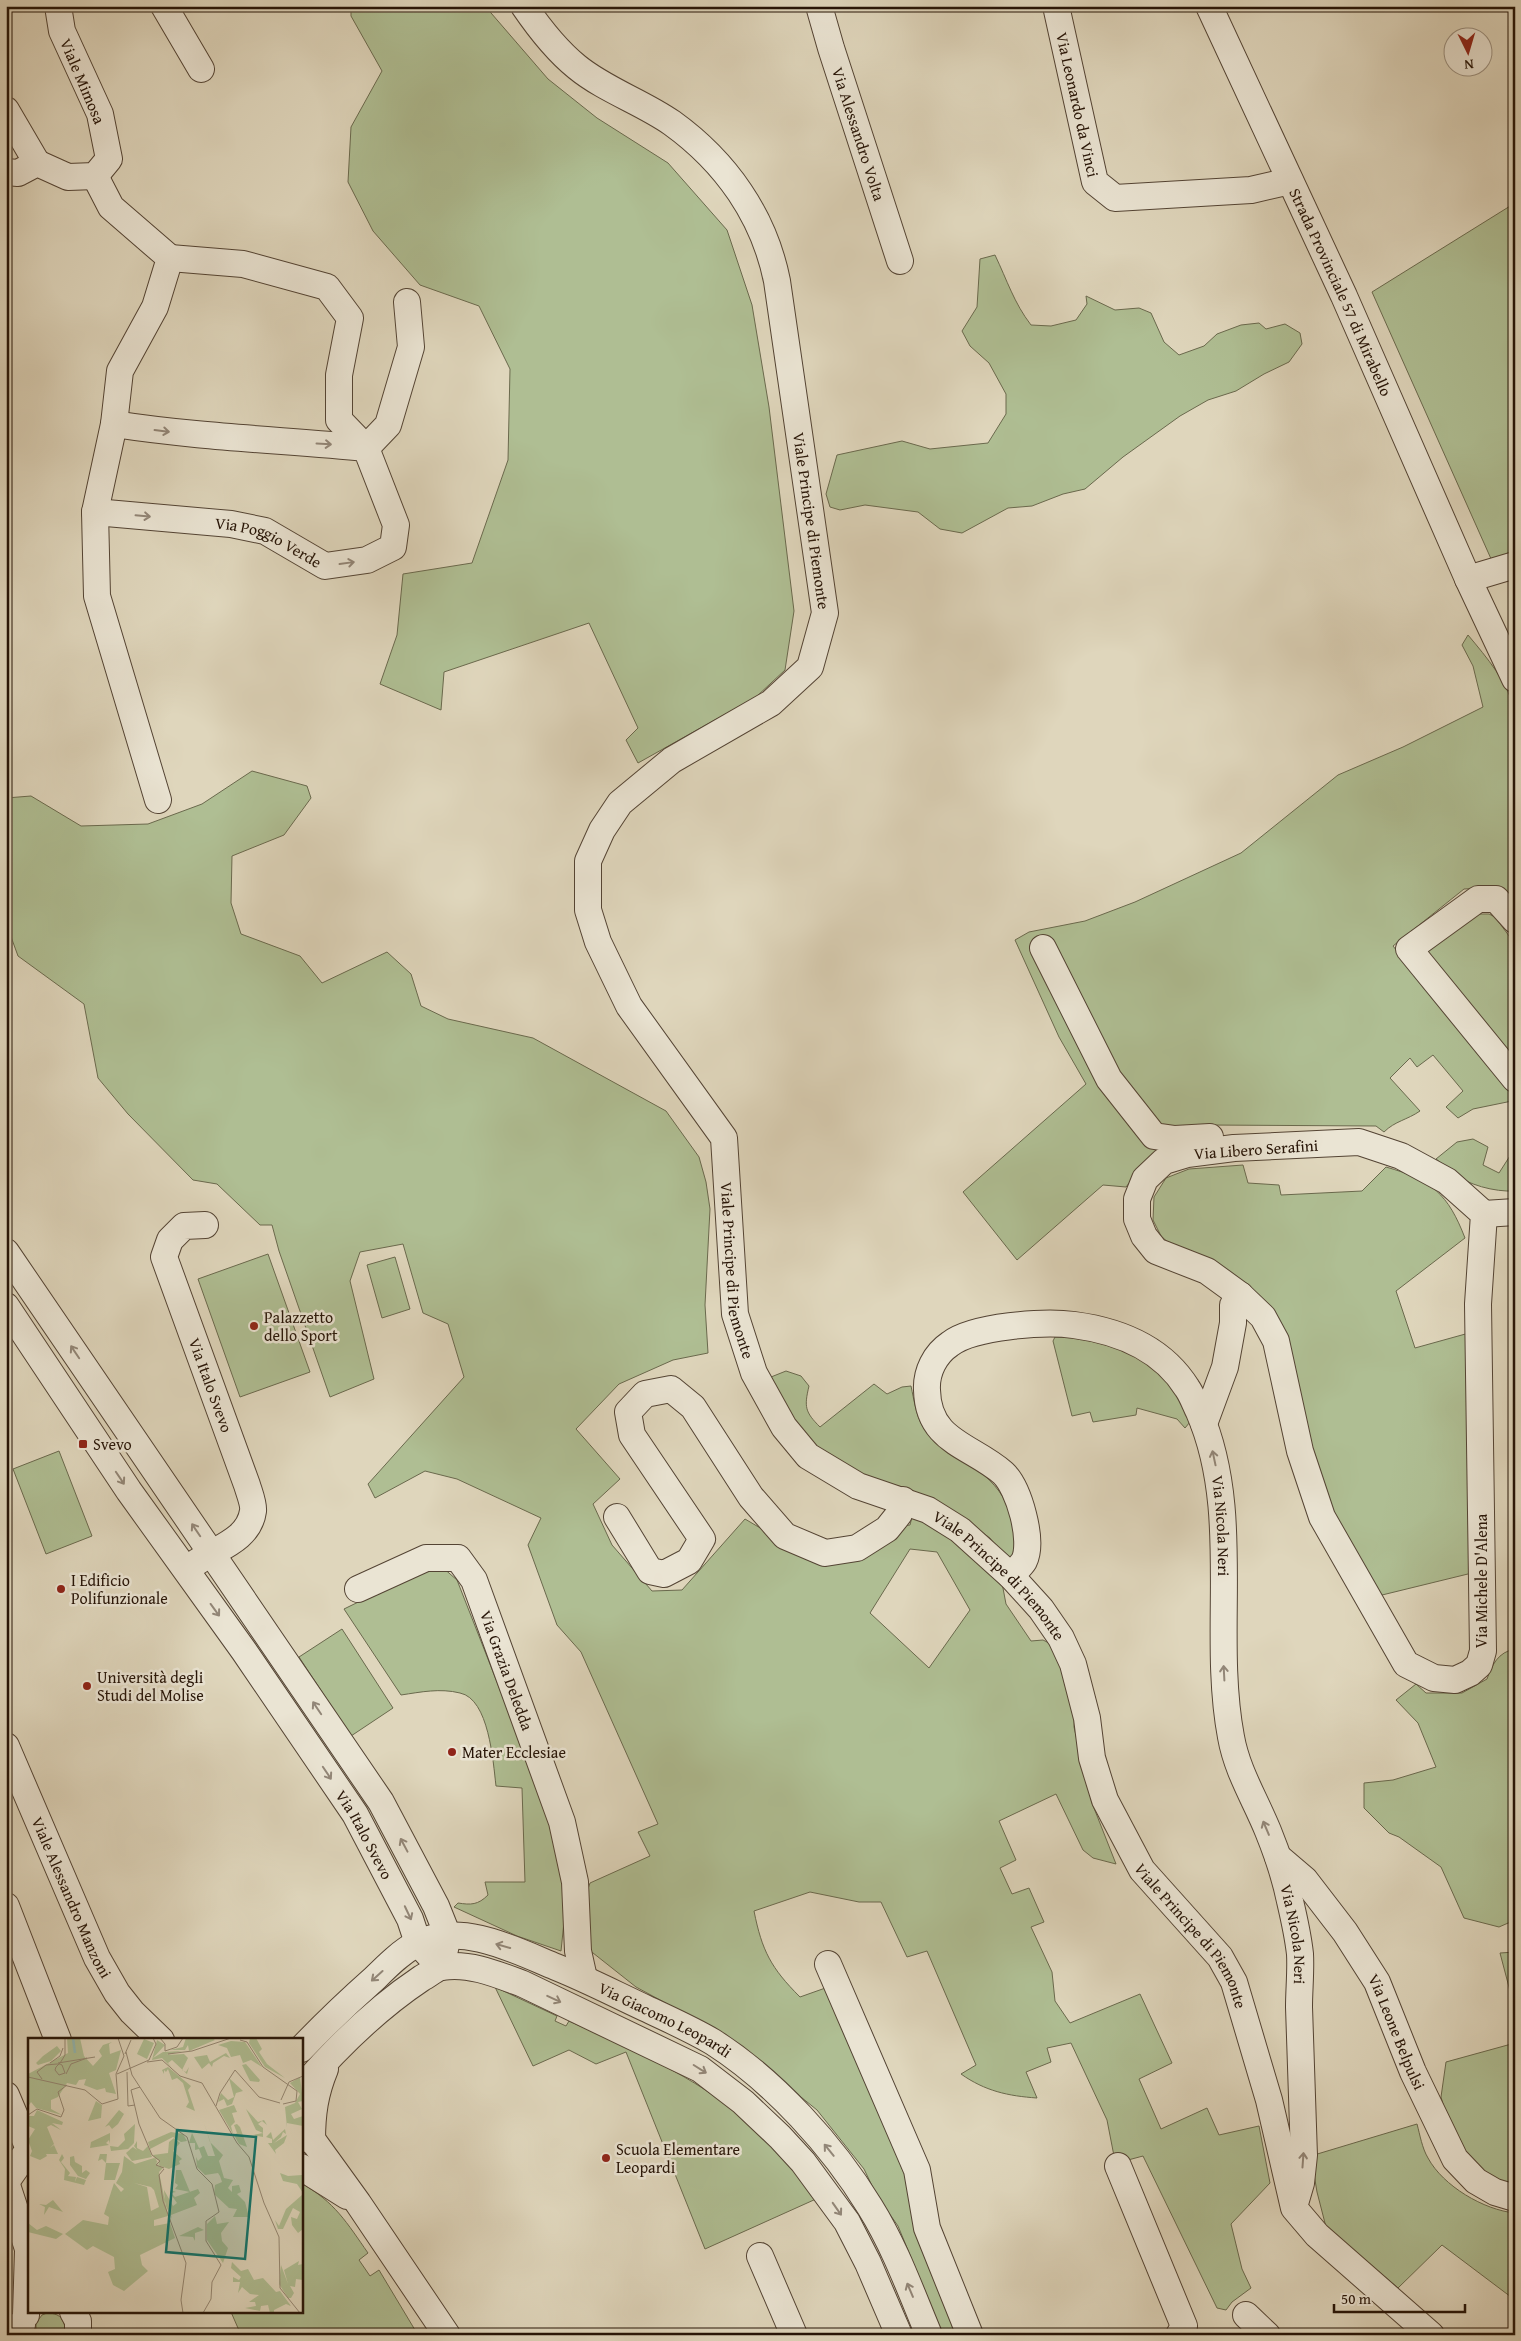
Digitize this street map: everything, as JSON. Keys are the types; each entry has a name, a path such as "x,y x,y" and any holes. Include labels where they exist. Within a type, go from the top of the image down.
{"street":[{"name":"Viale Mimosa","path":"58,6 62,31 100,114 109,159 95,176"},
{"path":"164,6 201,69"},
{"name":"Viale Principe di Piemonte","path":"524,6 545,35 578,68 672,123 713,158 732,180 758,223 773,260 798,418 825,612 810,668 770,704 672,760 620,803 602,830 588,861 588,910 598,942 628,1006 724,1138 732,1242 734,1314 754,1373 784,1427 808,1456 858,1486 928,1510 960,1530 1010,1576 1041,1609 1061,1638 1073,1664 1086,1718 1092,1758 1105,1800 1142,1870 1220,1957 1234,1982 1269,2100 1294,2208 1317,2235 1431,2335"},
{"name":"Via Alessandro Volta","path":"819,6 830,48 900,261"},
{"name":"Via Leonardo da Vinci","path":"1056,6 1095,182 1114,198 1251,190 1290,181"},
{"name":"Strada Provinciale 57 di Mirabello","path":"1209,6 1344,296 1468,579 1515,679"},
{"path":"6,110 37,164 68,177 95,176 111,206 170,258 155,307 120,371 114,424 95,512 97,596 158,800"},
{"path":"6,172 18,173 37,164"},
{"name":"Via Poggio Verde","path":"95,512 231,524 266,531 325,566 367,560 393,547 396,525 366,448 339,420 339,375 350,318 327,287 243,264 170,258"},
{"path":"114,424 258,441 366,448 388,425 411,347 407,302"},
{"path":"1468,579 1515,565"},
{"path":"1515,920 1496,899 1478,899 1409,949 1515,1079"},
{"path":"1043,948 1109,1079 1154,1136 1175,1139 1220,1136 1234,1148"},
{"name":"Via Libero Serafini","path":"1240,1295 1207,1272 1156,1251 1144,1236 1137,1219 1137,1199 1145,1179 1164,1161 1187,1154 1234,1148 1359,1142 1401,1156 1447,1181 1484,1214"},
{"path":"1484,1214 1515,1212"},
{"name":"Via Michele D'Alena","path":"1240,1295 1263,1317 1276,1341 1300,1451 1322,1517 1406,1664 1416,1671 1434,1678 1455,1680 1470,1674 1479,1665 1483,1651 1478,1304 1484,1214"},
{"name":"Via Italo Svevo","path":"205,1226 184,1226 170,1240 164,1257 247,1485 253,1510 247,1529 227,1545 211,1552"},
{"name":"Via Italo Svevo","path":"6,1252 381,1802 436,1906 448,1936"},
{"path":"1204,1424 1225,1367 1233,1323 1233,1305 1240,1295"},
{"name":"Via Italo Svevo","path":"6,1306 129,1491 261,1676 355,1814 393,1884 410,1919 418,1943 441,1967"},
{"name":"Via Nicola Neri","path":"1010,1576 1025,1559 1026,1535 1017,1491 1005,1475 952,1440 935,1424 927,1406 926,1379 933,1362 950,1343 975,1333 1042,1323 1087,1327 1123,1336 1148,1349 1169,1366 1188,1389 1204,1424 1214,1457 1219,1495 1223,1556 1224,1675 1231,1738 1241,1774 1278,1857 1290,1900 1300,1954 1304,2155 1301,2183 1294,2208"},
{"path":"69,1401 97,1384"},
{"path":"617,1517 650,1571 664,1574 689,1561 702,1539 632,1436 628,1412 645,1394 671,1389 693,1407 752,1497 785,1536 825,1552 858,1548 887,1529 899,1514 903,1500"},
{"path":"186,1570 211,1552"},
{"name":"Via Grazia Deledda","path":"358,1589 426,1558 458,1558 474,1580 562,1822 575,1882 578,1950 584,1978"},
{"path":"261,1676 284,1660"},
{"name":"Viale Alessandro Manzoni","path":"6,1746 98,1958 118,1993 153,2038"},
{"name":"Via Leone Belpulsi","path":"1278,1857 1305,1880 1345,1932 1377,1982 1413,2072 1455,2159 1476,2181 1495,2192 1515,2198"},
{"path":"393,1884 418,1871"},
{"path":"6,1906 57,2038"},
{"path":"302,2088 329,2059 398,1994 441,1967 448,1936"},
{"name":"Via Giacomo Leopardi","path":"302,2048 378,1974 418,1943 448,1936 479,1939 511,1948 584,1978 713,2042 740,2061 805,2122 848,2173 871,2209 893,2252 929,2335"},
{"path":"524,1984 535,1958"},
{"path":"828,1964 917,2170 927,2228 970,2335"},
{"name":"Via Giacomo Leopardi","path":"441,1967 467,1968 494,1974 524,1984 700,2069 743,2102 803,2162 847,2222 868,2263 899,2335"},
{"path":"669,2053 683,2026"},
{"path":"329,2059 316,2091 307,2132 358,2203 447,2335"},
{"path":"6,2095 28,2147"},
{"path":"21,2323 28,2252 6,2182 28,2150"},
{"path":"1118,2166 1184,2326 1179,2335"},
{"path":"302,2168 358,2203"},
{"path":"868,2263 893,2252"},
{"path":"760,2256 794,2335"},
{"path":"1246,2315 1267,2335"}],"green space":[{"path":"351,6 485,6 548,79 597,118 668,163 727,230 752,305 769,407 794,611 785,670 756,697 638,763 626,740 638,728 589,623 444,672 441,710 380,684 397,635 403,574 472,563 508,460 510,369 479,306 420,285 373,231 348,182 351,127 382,71 351,16"},
{"path":"1515,203 1515,555 1492,561 1372,292"},
{"path":"995,255 1015,300 1031,325 1051,326 1076,320 1087,304 1086,296 1115,310 1139,308 1151,313 1164,342 1179,355 1204,346 1217,334 1241,325 1259,323 1266,329 1285,324 1300,333 1302,344 1289,362 1236,391 1208,400 1180,416 1123,457 1085,489 1063,494 1032,506 1008,508 962,533 940,529 918,512 865,505 840,510 830,507 826,494 837,455 902,441 930,449 988,443 1006,414 1006,394 989,363 970,346 962,331 977,307 980,259"},
{"path":"1468,635 1501,679 1515,710 1515,907 1482,888 1464,889 1393,946 1515,1097 1515,1113 1512,1101 1473,1109 1458,1118 1446,1107 1463,1091 1433,1055 1417,1067 1410,1058 1390,1078 1420,1111 1392,1125 1384,1132 1376,1126 1207,1125 1163,1151 1143,1166 1126,1187 1103,1185 1017,1260 963,1192 1086,1084 1059,1037 1015,940 1029,932 1085,921 1135,902 1241,853 1338,775 1403,747 1483,707 1473,666 1462,645"},
{"path":"252,771 307,786 311,798 284,835 232,856 231,903 241,934 300,956 322,983 387,952 411,974 421,1006 448,1019 533,1038 666,1111 699,1157 706,1182 710,1209 705,1305 708,1353 673,1360 619,1384 576,1429 620,1479 593,1504 612,1545 652,1591 682,1590 745,1519 801,1552 895,1527 910,1525 913,1513 929,1518 1002,1583 1006,1604 1031,1641 1043,1640 1051,1644 1062,1666 1075,1706 1074,1727 1092,1803 1116,1864 1093,1858 1083,1850 1056,1794 999,1821 1016,1860 1000,1868 1012,1894 1029,1888 1044,1922 1031,1927 1052,1972 1055,2001 1070,2023 1140,1994 1172,2063 1139,2079 1161,2129 1207,2108 1219,2135 1259,2126 1270,2183 1231,2224 1242,2269 1251,2288 1232,2302 1226,2310 1217,2308 1143,2156 1128,2160 1114,2156 1107,2120 1071,2043 1047,2048 1051,2062 1026,2072 1037,2098 997,2092 979,2085 961,2074 976,2065 927,1951 907,1957 881,1902 859,1902 810,1892 754,1911 760,1937 769,1958 782,1977 800,1997 831,1986 867,2083 913,2195 960,2335 943,2335 898,2226 877,2196 864,2169 817,2110 723,2034 636,1987 588,1949 584,1901 590,1883 650,1856 638,1832 658,1824 581,1652 557,1625 528,1545 541,1518 457,1479 425,1471 375,1498 368,1484 464,1377 448,1324 423,1313 403,1244 360,1252 350,1281 374,1379 330,1397 279,1251 272,1225 260,1225 217,1184 193,1180 128,1114 98,1078 84,1004 18,956 6,923 6,798 31,796 81,826 148,824 202,804","holes":["910,1549 937,1552 970,1610 929,1668 870,1613"]},
{"path":"1473,914 1489,914 1495,917 1515,944 1515,1064 1423,949"},
{"path":"1473,1139 1488,1147 1483,1165 1499,1173 1515,1148 1515,1191 1490,1189 1465,1181 1436,1159 1457,1142"},
{"path":"1243,1165 1248,1183 1279,1185 1281,1195 1362,1191 1386,1167 1415,1177 1427,1184 1445,1200 1452,1210 1465,1238 1396,1291 1415,1348 1469,1333 1472,1573 1378,1596 1332,1513 1318,1473 1292,1356 1161,1236 1153,1220 1154,1197 1166,1178 1189,1169"},
{"name":"Palazzetto dello Sport","path":"268,1254 310,1372 240,1397 198,1279"},
{"path":"395,1257 410,1309 382,1318 367,1265"},
{"path":"1055,1337 1091,1341 1135,1355 1151,1363 1177,1395 1190,1422 1185,1428 1177,1419 1137,1408 1136,1415 1093,1422 1090,1412 1072,1416 1053,1341"},
{"path":"786,1371 801,1376 809,1386 806,1399 807,1409 820,1427 874,1384 887,1394 902,1387 911,1386 917,1412 925,1430 977,1469 999,1491 1012,1518 1014,1557 1008,1561 990,1538 951,1510 906,1488 864,1477 834,1459 801,1434 771,1377"},
{"path":"59,1451 92,1536 46,1554 13,1469"},
{"path":"442,1567 457,1580 544,1802 564,1884 565,1912 561,1951 517,1936 454,1907 458,1903 474,1904 481,1901 488,1895 485,1882 525,1882 522,1788 496,1786 488,1732 483,1718 470,1698 460,1693 445,1691 401,1695 344,1609 428,1568"},
{"path":"342,1629 393,1708 351,1736 299,1657"},
{"path":"1515,1649 1515,1920 1499,1927 1464,1918 1441,1867 1399,1837 1389,1833 1364,1808 1364,1783 1393,1780 1436,1767 1418,1723 1396,1700 1416,1684 1426,1693 1462,1693 1487,1679 1496,1660 1504,1653"},
{"path":"1515,1952 1515,2010 1500,1953"},
{"path":"495,1987 557,2016 555,2021 566,2026 569,2021 621,2044 695,2083 741,2116 769,2142 816,2199 705,2249 626,2052 596,2064 569,2050 533,2066"},
{"path":"1515,2043 1515,2187 1490,2179 1467,2159 1449,2125 1441,2097 1446,2062"},
{"path":"1417,2124 1426,2154 1444,2178 1454,2187 1478,2202 1503,2211 1515,2213 1515,2300 1442,2245 1398,2288 1326,2227 1313,2168 1314,2155"},
{"path":"302,2184 323,2198 347,2223 368,2253 359,2260 370,2276 379,2270 418,2335 241,2335 232,2314 302,2314"},
{"path":"54,2314 60,2317 64,2322 65,2335 36,2335 36,2323 42,2315"}],"place":[{"name":"Palazzetto dello Sport","path":"254,1326"},
{"name":"Svevo","path":"83,1444"},
{"name":"I Edificio Polifunzionale","path":"61,1589"},
{"name":"Università degli Studi del Molise","path":"87,1686"},
{"name":"Mater Ecclesiae","path":"452,1752"},
{"name":"Scuola Elementare Leopardi","path":"606,2158"}]}
